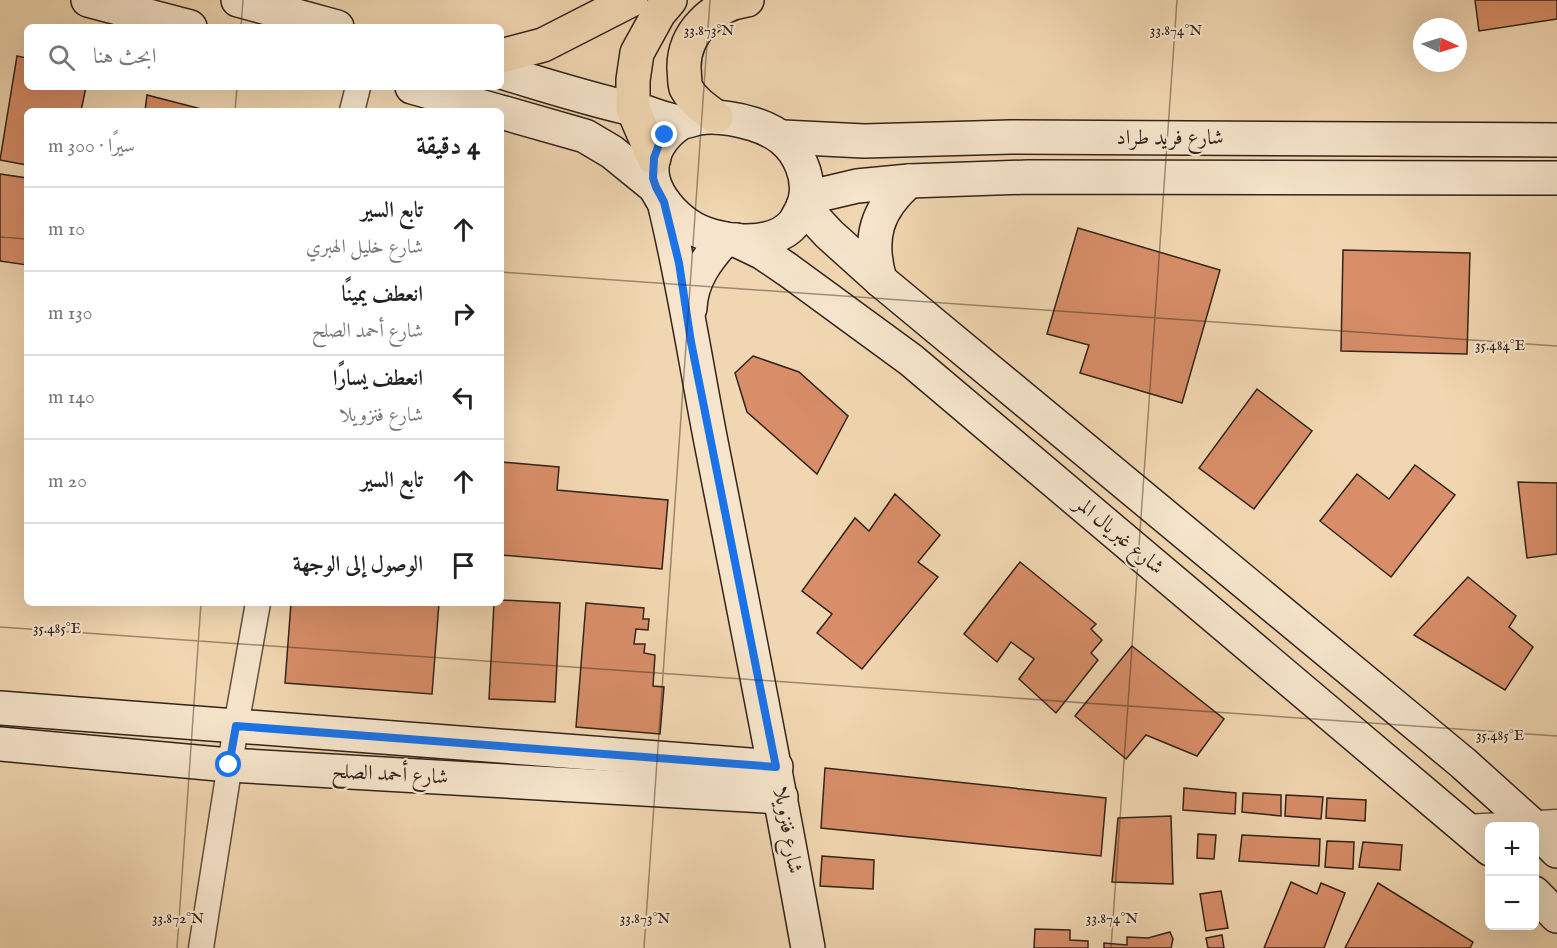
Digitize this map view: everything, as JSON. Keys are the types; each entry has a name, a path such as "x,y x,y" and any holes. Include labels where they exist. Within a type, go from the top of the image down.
{"main road":[{"path":"504,55 543,45 631,0"},
{"path":"658,183 633,109 633,80 637,53 659,13 670,0"},
{"path":"716,117 696,101 685,86 685,50 690,39 710,14 736,2 747,0"}],"street":[{"path":"88,0 179,24"},
{"path":"238,0 326,24"},
{"path":"504,73 682,122"},
{"path":"353,108 357,90"},
{"path":"422,90 486,108"},
{"path":"504,113 585,136 612,152 658,183 688,225 703,233 730,240 760,240 784,231 795,222 804,202 804,171 796,153 783,138 762,127 740,120 716,117 699,118 682,122 665,135 659,144 658,183"},
{"name":"شارع فريد طراد","path":"783,138 864,141 1011,137 1557,140"},
{"name":"شارع فريد طراد","path":"804,202 857,186 909,181 1102,176 1557,178"},
{"path":"880,280 875,262 874,244 877,226 884,208 909,181"},
{"name":"شارع فنزويلا","path":"658,183 679,263 688,324 778,782 808,948"},
{"path":"804,202 829,234 880,280 1534,822"},
{"name":"شارع فنزويلا","path":"688,324 690,301 697,278 708,257 730,240"},
{"name":"شارع غبريال المر","path":"730,240 763,253 910,360 1485,845"},
{"path":"201,948 229,765 257,606"},
{"name":"شارع أحمد الصلح","path":"0,708 236,726 778,782"},
{"name":"شارع أحمد الصلح","path":"0,744 229,765 778,782"},
{"path":"1465,827 1485,826"},
{"path":"1539,826 1557,851"},
{"path":"1539,898 1557,916"}],"building":[{"path":"1475,0 1557,0 1557,19 1479,31"},
{"path":"17,56 24,57 24,90 85,90 82,108 24,108 24,164 0,160"},
{"path":"147,95 197,108 145,108"},
{"path":"0,174 24,178 24,265 0,261"},
{"path":"1078,228 1220,270 1182,403 1080,373 1089,345 1047,334"},
{"path":"1343,250 1470,253 1467,354 1341,351"},
{"path":"753,356 799,372 848,416 817,474 747,412 735,373"},
{"path":"1257,389 1312,431 1254,509 1199,468"},
{"path":"504,462 559,467 557,490 668,500 662,569 504,555"},
{"path":"1415,465 1455,495 1391,577 1320,521 1357,474 1389,499"},
{"path":"1518,482 1557,483 1557,554 1527,558"},
{"path":"895,494 940,535 918,562 938,577 862,669 817,633 832,614 802,591 855,518 869,531"},
{"path":"1020,562 1096,624 1091,629 1102,640 1091,653 1098,660 1056,713 1019,679 1034,659 1011,642 997,662 964,634"},
{"path":"1468,577 1516,616 1509,627 1533,647 1505,690 1414,635"},
{"path":"504,600 560,603 555,702 489,699 494,606 504,606"},
{"path":"586,603 644,608 643,619 649,619 648,630 636,629 634,644 645,644 644,653 655,655 653,686 664,687 660,734 576,727"},
{"path":"291,606 439,606 432,694 285,683"},
{"path":"1132,646 1224,719 1197,756 1146,735 1126,759 1075,716"},
{"path":"825,768 1106,798 1101,856 821,828"},
{"path":"1184,788 1236,793 1235,814 1183,810"},
{"path":"1243,793 1281,795 1281,816 1242,812"},
{"path":"1286,795 1323,797 1321,819 1285,816"},
{"path":"1327,798 1366,800 1365,821 1326,818"},
{"path":"1171,816 1173,884 1112,882 1118,818"},
{"path":"1198,834 1216,835 1214,859 1197,858"},
{"path":"1242,835 1320,839 1319,866 1239,861"},
{"path":"1327,841 1354,842 1353,869 1325,867"},
{"path":"1363,842 1402,845 1400,870 1359,867"},
{"path":"822,856 874,860 873,889 820,886"},
{"path":"1291,882 1317,894 1321,883 1345,893 1324,948 1264,948"},
{"path":"1378,883 1473,942 1470,948 1345,948"},
{"path":"1221,891 1228,928 1206,931 1200,894"},
{"path":"1035,929 1070,930 1070,940 1088,941 1088,948 1034,948"},
{"path":"1170,932 1173,939 1171,948 1104,948 1104,943 1127,945 1127,937 1148,938"},
{"path":"1222,935 1224,948 1208,948 1206,938"}],"route":[{"path":"229,765 236,726 776,767 691,342 679,263 664,202 653,178 654,158 665,135"}]}
